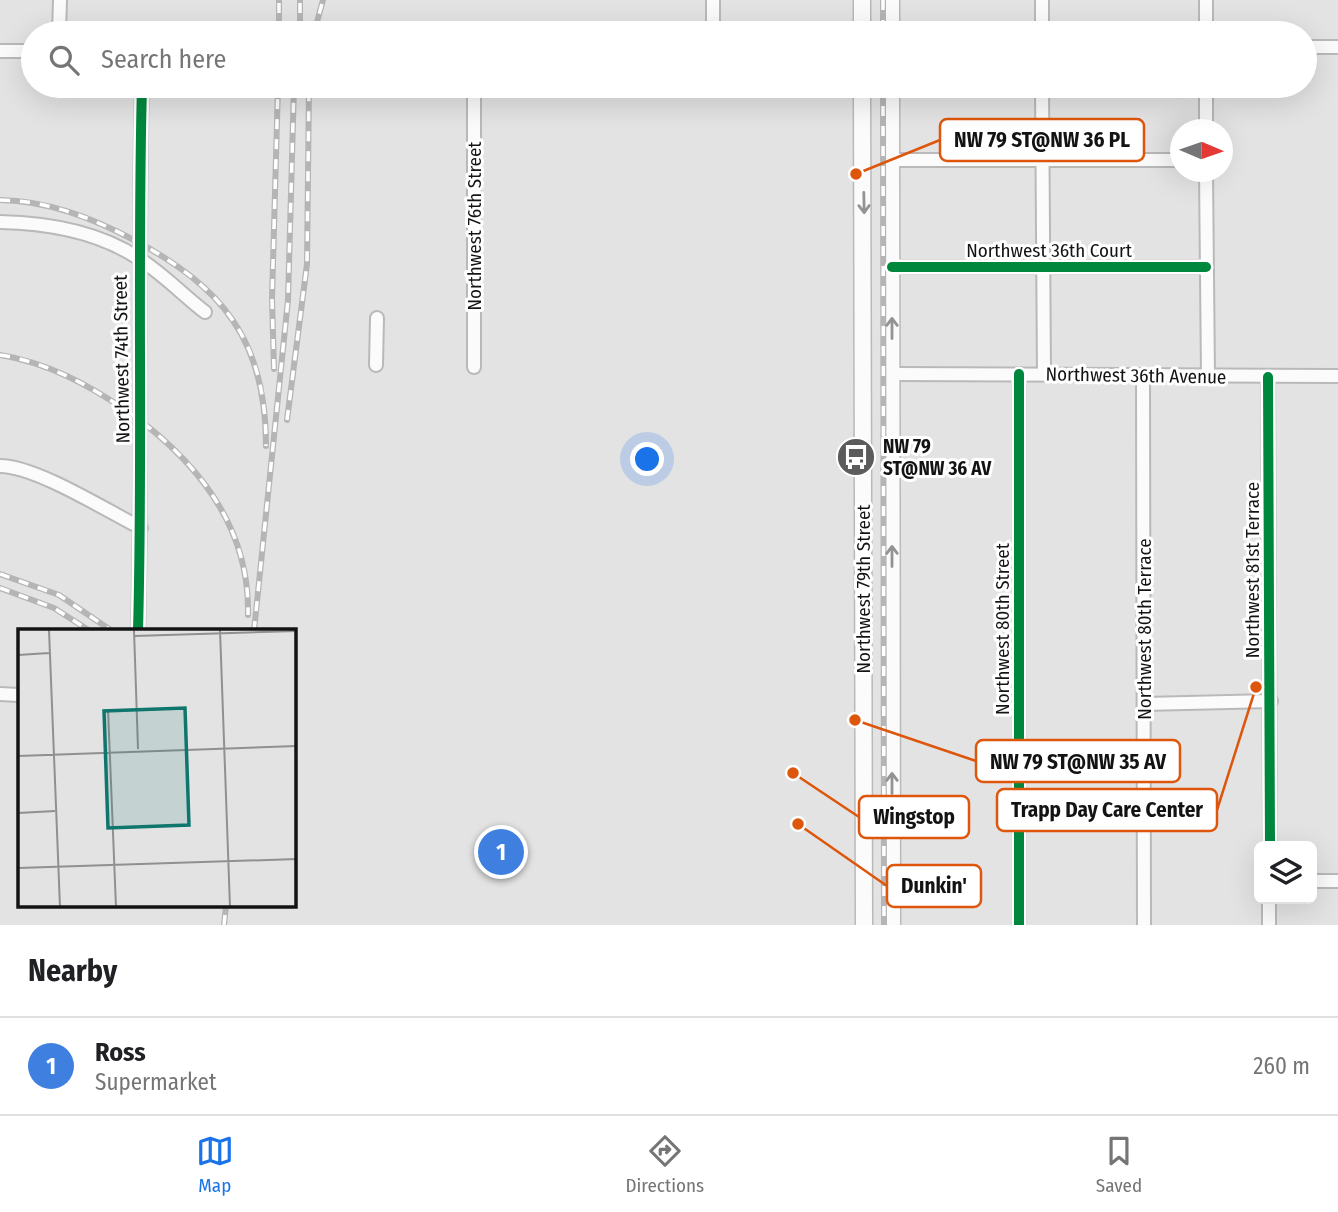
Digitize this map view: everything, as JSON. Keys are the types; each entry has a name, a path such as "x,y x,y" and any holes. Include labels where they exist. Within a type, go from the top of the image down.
{"main road":[{"path":"862,0 862,21"},
{"path":"891,0 891,21"},
{"name":"Northwest 79th Street","path":"862,98 864,925"},
{"name":"Northwest 79th Street","path":"891,98 892,925"}],"street":[{"path":"59,21 60,0"},
{"path":"713,0 713,21"},
{"path":"1042,0 1042,21"},
{"path":"1206,0 1206,21"},
{"path":"1317,47 1338,47"},
{"path":"0,51 21,51"},
{"name":"Northwest 74th Street","path":"138,629 141,528 138,258 142,98"},
{"name":"Northwest 76th Street","path":"474,98 474,367"},
{"path":"1042,98 1044,374"},
{"path":"1206,98 1206,119"},
{"path":"891,160 1170,160"},
{"path":"1206,182 1208,376"},
{"path":"0,222 33,223 82,232 138,258 205,312"},
{"name":"Northwest 36th Court","path":"892,267 1206,267"},
{"path":"376,365 377,318"},
{"name":"Northwest 36th Avenue","path":"892,374 1338,376"},
{"name":"Northwest 80th Street","path":"1019,374 1019,925"},
{"name":"Northwest 80th Terrace","path":"1143,375 1144,925"},
{"name":"Northwest 81st Terrace","path":"1268,377 1270,841"},
{"path":"0,466 12,466 61,487 141,528"},
{"path":"0,694 18,695"},
{"path":"1144,704 1271,701"},
{"path":"1317,881 1338,881"},
{"path":"1269,904 1269,925"}],"railway":[{"path":"279,0 279,21"},
{"path":"300,0 300,21"},
{"path":"317,21 323,0"},
{"path":"883,0 883,21"},
{"path":"274,369 272,299 278,98"},
{"path":"254,629 288,300 294,98"},
{"path":"287,420 307,264 309,98"},
{"path":"883,98 884,925"},
{"path":"0,200 52,207 100,224 164,257 214,298 233,321 248,347 258,376 264,409 266,446"},
{"path":"0,355 52,369 99,393 155,432 198,475 215,499 240,553 246,583 248,615"},
{"path":"0,574 59,595 109,629"},
{"path":"0,588 54,608 87,629"},
{"path":"224,925 226,908"}],"cycle path":[{"path":"138,629 142,98"},
{"path":"892,267 1206,267"},
{"path":"1019,374 1019,925"},
{"path":"1268,377 1270,841"}],"place":[{"name":"NW 79 ST@NW 36 PL","path":"856,174"},
{"name":"NW 79 ST@NW 36 AV","path":"856,457"},
{"name":"Trapp Day Care Center","path":"1256,687"},
{"name":"NW 79 ST@NW 35 AV","path":"855,720"},
{"name":"Wingstop","path":"793,773"},
{"name":"Dunkin'","path":"798,824"},
{"name":"Ross","path":"501,852"}]}
